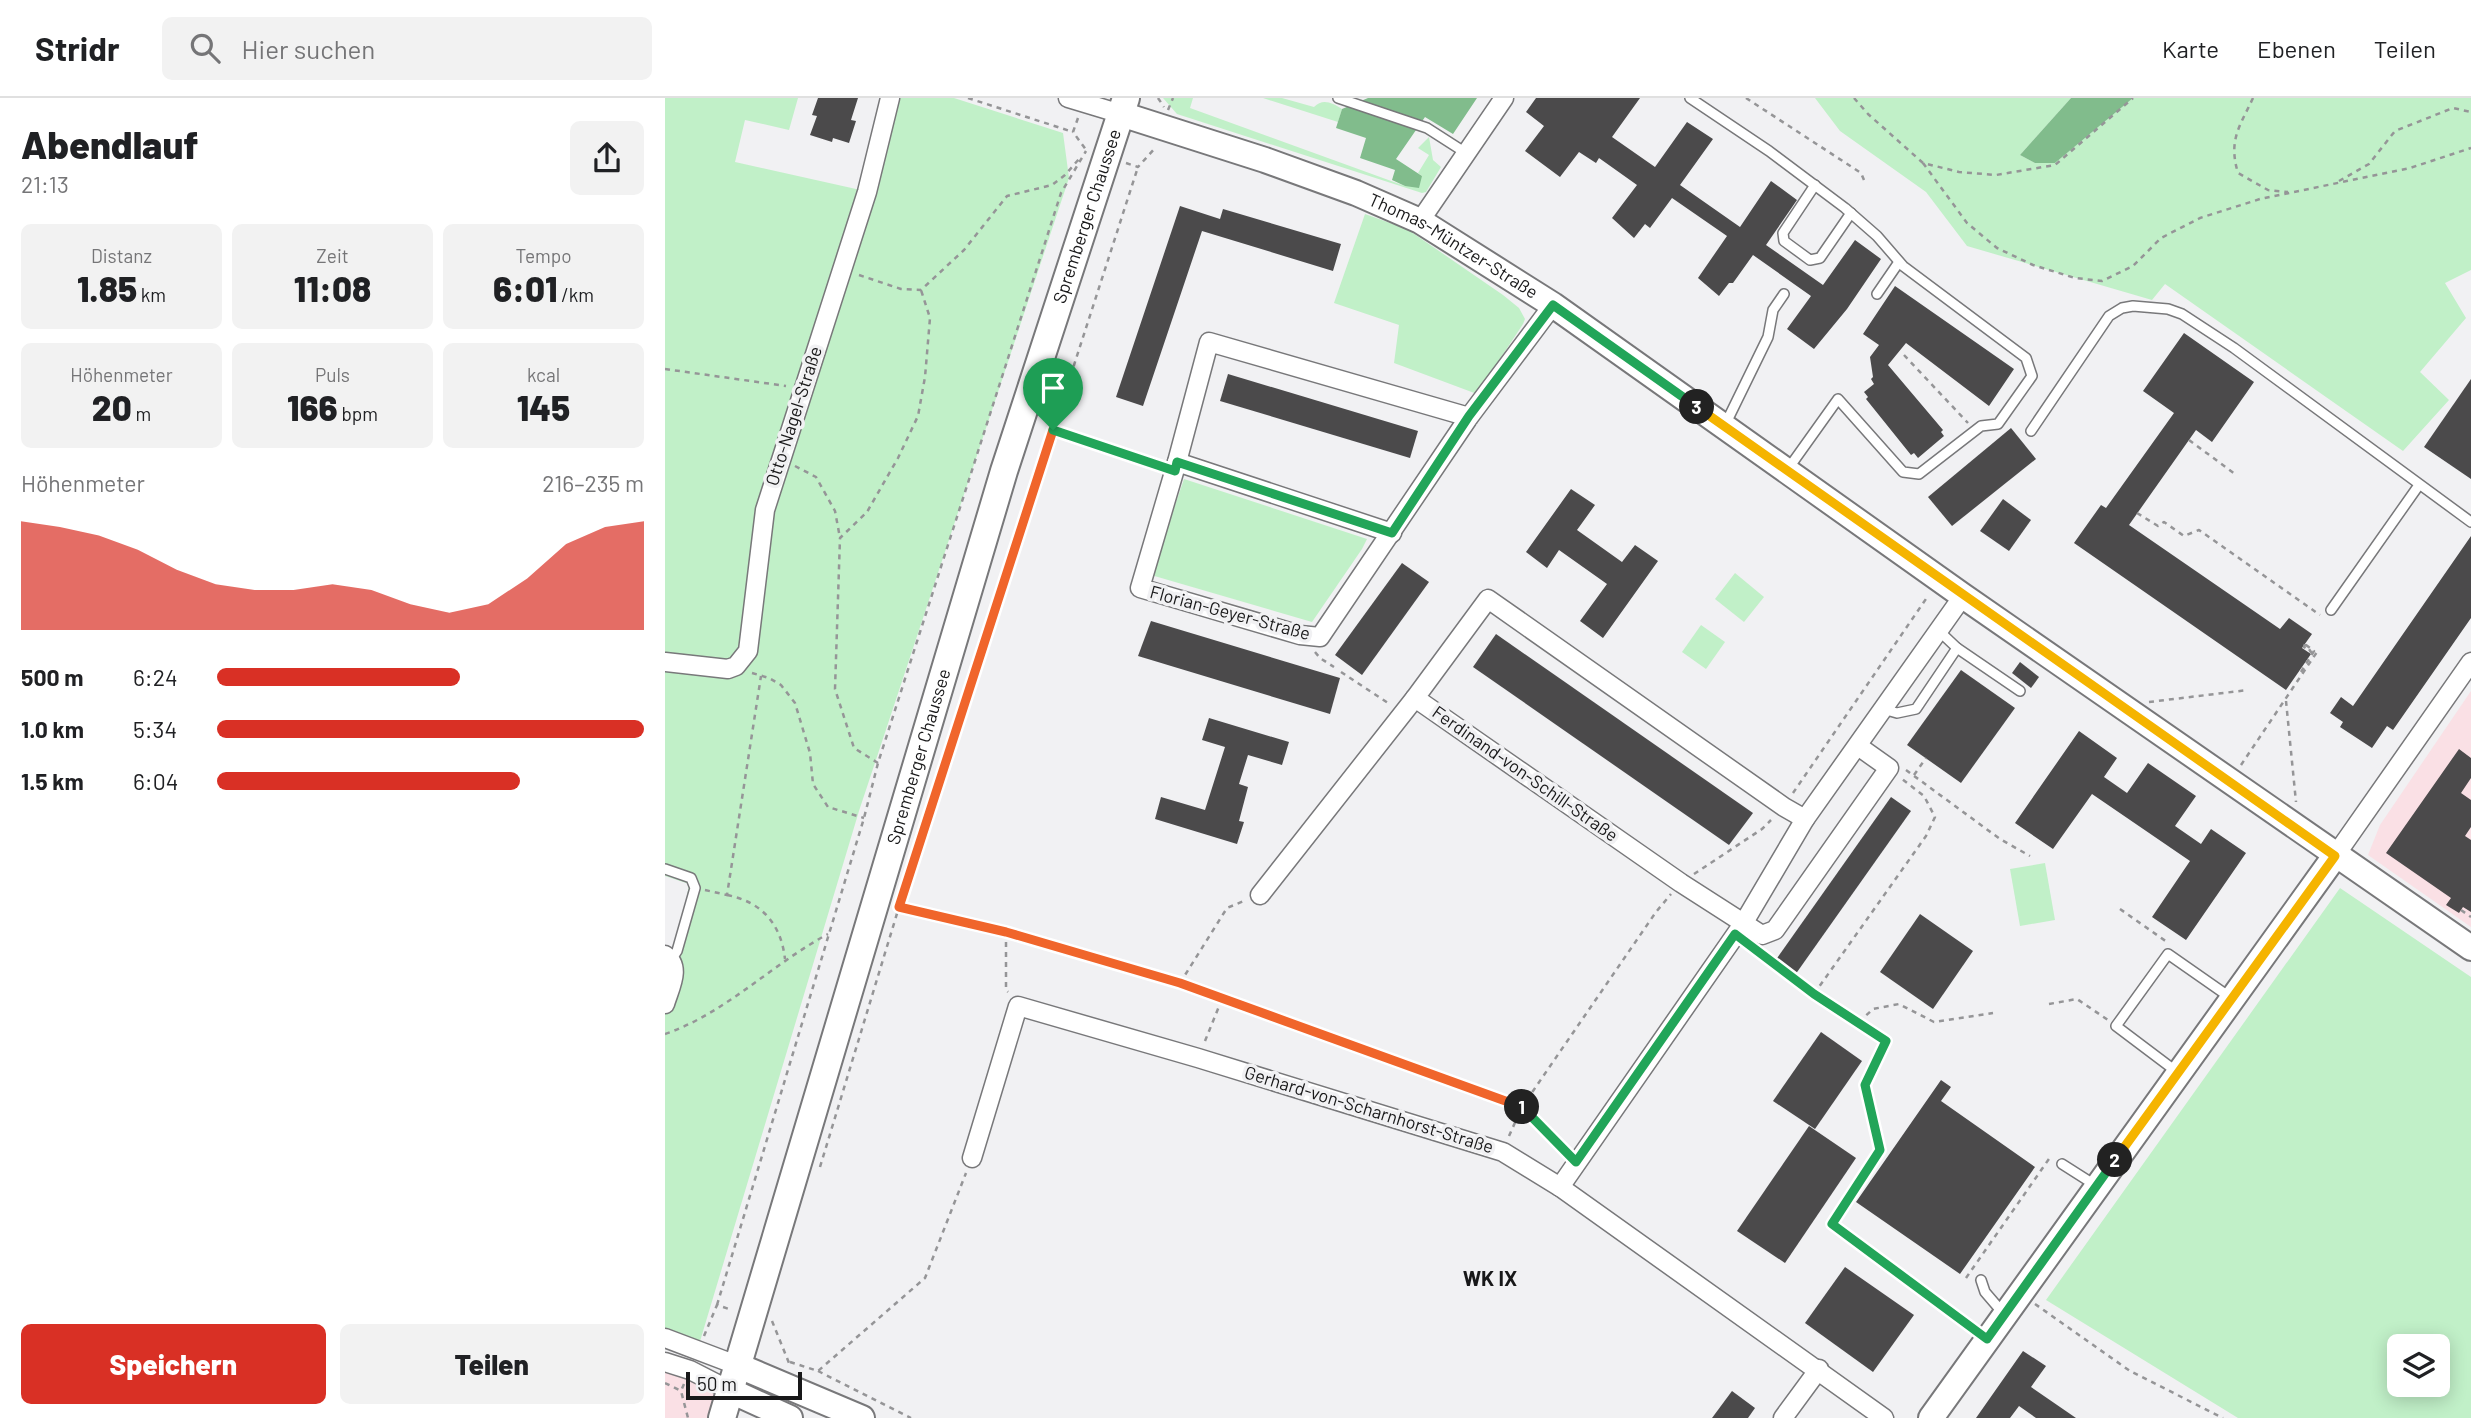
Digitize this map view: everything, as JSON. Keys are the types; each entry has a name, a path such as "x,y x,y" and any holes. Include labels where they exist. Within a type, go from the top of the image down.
{"main road":[{"name":"Spremberger Chaussee","path":"722,1418 1097,154 1124,106"}],"street":[{"name":"Otto-Nagel-Straße","path":"728,669 736,666 748,651 765,510 866,192 890,98"},
{"path":"1420,221 1504,98"},
{"path":"1076,100 1124,106"},
{"name":"Thomas-Müntzer-Straße","path":"1124,106 1165,119 1347,189 1420,221 1553,305 1963,596 2471,948"},
{"name":"Florian-Geyer-Straße","path":"1176,467 1140,588 1300,635 1320,637 1469,416 1553,305"},
{"path":"1392,533 1176,467 1209,342 1469,416"},
{"path":"1560,1187 1739,929 1805,819 1963,596"},
{"name":"Ferdinand-von-Schill-Straße","path":"1805,819 1784,807 1488,599 1409,705 1681,883 1739,929 1762,935 1775,930 1888,768"},
{"path":"665,662 728,669"},
{"path":"1931,1418 2471,662"},
{"path":"1260,895 1409,705"},
{"path":"1858,746 1888,768"},
{"path":"665,1004 675,970 668,958"},
{"path":"972,1158 1018,1006"},
{"name":"Gerhard-von-Scharnhorst-Straße","path":"1018,1006 1503,1152 1560,1187 1819,1369 1884,1418"},
{"path":"665,1338 735,1379 790,1418"},
{"path":"665,1362 735,1379 862,1418"},
{"path":"1783,1418 1819,1369"}],"lane":[{"path":"1338,98 1427,128 1466,153"},
{"path":"1690,98 1769,151 1851,214 1877,236 1899,262 2026,358 2032,376 1998,424 1981,426 1919,474 1903,472 1838,398 1787,470"},
{"path":"1815,186 1783,233 1784,241 1810,260 1820,258 1851,214"},
{"path":"1877,294 1899,262"},
{"path":"1724,426 1768,337 1773,310 1784,294"},
{"path":"2031,431 2109,317 2122,308 2133,306 2168,309 2182,314 2234,348 2471,522"},
{"path":"2327,613 2419,485"},
{"path":"1938,630 1957,648 2020,691"},
{"path":"1883,709 1897,713 1916,709 1957,648"},
{"path":"665,869 691,878 695,888 677,951 668,958"},
{"path":"2178,1073 2116,1026 2168,954 2231,999"},
{"path":"2062,1164 2097,1186"},
{"path":"1981,1280 1986,1292 2005,1314"}],"path":[{"path":"968,98 1073,132 1097,154 1138,167"},
{"path":"1158,98 1165,119"},
{"path":"818,1174 899,907 1138,167 1157,146 1173,98"},
{"path":"1746,98 1861,173 1864,180"},
{"path":"1854,98 1923,163 1967,223 1997,248 2033,265 2075,278 2102,281 2133,267 2161,238 2200,218 2260,199 2410,168 2471,148"},
{"path":"1923,163 1959,172 1996,176 2055,165 2133,98"},
{"path":"2253,98 2234,139 2234,160 2238,173 2268,190 2291,192"},
{"path":"1073,132 1076,100"},
{"path":"2332,184 2369,164 2395,131 2453,108 2471,112"},
{"path":"841,269 901,289 921,290 964,250 1007,196 1052,185 1097,154"},
{"path":"716,1305 864,818 878,763 1061,193 1097,154"},
{"path":"840,538 867,512 918,416 925,377 930,318 921,290"},
{"path":"1904,355 1970,425"},
{"path":"665,369 802,389"},
{"path":"1053,430 1176,467"},
{"path":"2189,440 2235,474"},
{"path":"779,460 816,477 835,511 840,538 835,689 854,748 878,763"},
{"path":"2137,513 2158,526 2164,522 2185,536 2199,530 2327,613"},
{"path":"1503,1152 1522,1107 1656,912 1681,883 1762,829 1784,807 1931,592"},
{"path":"2301,672 2314,651 2306,645 2311,652 2304,647 2307,641 2311,644"},
{"path":"2237,771 2319,649"},
{"path":"728,669 761,676 781,685 795,703 810,753 813,784 828,807 864,818"},
{"path":"1341,672 1409,705"},
{"path":"727,895 761,676"},
{"path":"2139,703 2248,690"},
{"path":"2286,698 2298,813"},
{"path":"1915,775 1926,758"},
{"path":"1814,994 1926,836 1935,817 1924,796 1888,768 1895,763 2000,839 2030,856"},
{"path":"695,888 744,898 766,914 783,944 785,961"},
{"path":"1180,983 1227,908 1260,895"},
{"path":"899,907 1006,932 1180,983 1522,1107 1576,1162"},
{"path":"2461,910 2471,917"},
{"path":"1739,929 1814,994 1886,1041 1865,1085 1880,1150 1832,1224 1987,1339"},
{"path":"1006,932 1006,990 1018,1006"},
{"path":"665,1034 705,1016 828,934"},
{"path":"1198,1058 1222,999"},
{"path":"2049,1004 2077,999 2116,1026"},
{"path":"1859,1022 1873,1009 1899,1004 1934,1022 1993,1013"},
{"path":"1966,1278 2051,1156"},
{"path":"818,1370 925,1278 972,1158"},
{"path":"2035,1304 2130,1371 2223,1418"},
{"path":"789,1362 818,1370 911,1418"},
{"path":"665,1383 681,1391"}],"shaded area":[{"path":"2471,691 2471,927 2368,855 2380,825"},
{"path":"665,1363 731,1386 721,1418 665,1418"}],"green space":[{"path":"665,98 798,98 789,130 745,120 735,162 865,191 763,510 748,648 767,510 868,193 892,98 954,98 1063,133 1069,178 859,811 698,1348 665,1337 665,1004 675,970 689,884 665,876 665,663 728,670 736,667 745,657 736,666 728,669 665,661"},
{"path":"1163,98 1193,98 1190,108 1405,186 1422,176 1418,173 1429,155 1418,148 1429,137 1433,160 1441,167 1426,192 1422,193 1177,114"},
{"path":"1263,98 1282,98 1314,107 1328,102 1342,109 1338,122"},
{"path":"1368,98 1477,98 1453,134 1425,117 1396,159 1422,176 1419,188 1392,180 1395,170 1360,158 1366,138 1336,128 1342,109"},
{"path":"1815,98 2071,98 2020,155 2035,163 2055,163 2133,98 2471,98 2471,270 2445,283 2466,318 2420,372 2449,400 2403,451 2165,284 2152,300 1967,246 1926,192 1840,131"},
{"path":"2071,98 2133,98 2055,163 2035,163 2020,155"},
{"path":"1365,214 1407,229 1519,308 1525,319 1523,324 1477,394 1394,363 1399,325 1334,303"},
{"path":"1184,479 1367,539 1312,622 1151,575"},
{"path":"1735,573 1764,597 1744,622 1715,599"},
{"path":"1701,625 1725,642 1706,669 1682,652"},
{"path":"2045,863 2055,920 2020,926 2010,869"},
{"path":"2340,888 2471,977 2471,1418 2238,1418 2046,1300"}],"building":[{"path":"818,98 858,98 851,120 856,121 849,143 833,138 832,142 810,135 817,116 812,115"},
{"path":"1536,98 1640,98 1612,137 1655,167 1687,122 1713,139 1680,185 1740,227 1771,181 1797,200 1766,245 1823,285 1855,240 1881,259 1847,309 1814,349 1787,329 1811,296 1753,255 1733,283 1729,283 1719,296 1698,278 1727,236 1672,198 1650,228 1645,224 1634,238 1612,218 1637,185 1599,158 1596,163 1579,152 1560,177 1525,151 1544,126 1526,112"},
{"path":"1180,206 1220,219 1223,209 1341,244 1333,271 1202,231 1143,406 1116,397"},
{"path":"1895,286 2014,369 1989,406 1906,343 1888,365 1943,430 1941,432 1944,436 1918,458 1914,453 1911,455 1866,399 1868,397 1864,392 1874,384 1871,379 1870,357 1879,345 1863,334"},
{"path":"2184,333 2254,382 2212,442 2196,430 2129,525 2280,629 2289,618 2312,634 2302,648 2311,654 2286,690 2074,543 2101,505 2106,508 2174,413 2143,391"},
{"path":"1228,374 1418,431 1410,458 1220,401"},
{"path":"2471,379 2471,479 2424,447"},
{"path":"2011,428 2036,459 1952,526 1928,497"},
{"path":"1571,489 1595,505 1577,530 1622,562 1635,545 1658,561 1603,638 1580,621 1607,584 1559,550 1547,568 1526,552"},
{"path":"2003,499 2031,520 2009,551 1980,531"},
{"path":"2471,536 2471,618 2393,730 2387,726 2372,748 2340,727 2343,722 2330,713 2341,697 2353,706"},
{"path":"1402,563 1429,582 1362,675 1335,655"},
{"path":"1151,621 1340,678 1330,714 1138,656"},
{"path":"1496,634 1753,813 1729,845 1473,667"},
{"path":"2020,662 2039,677 2031,688 2012,673"},
{"path":"1961,670 2015,708 1961,783 1907,745"},
{"path":"1209,718 1289,742 1282,765 1248,755 1239,784 1248,787 1239,821 1244,822 1237,844 1155,819 1161,797 1205,810 1225,747 1202,740"},
{"path":"2079,731 2117,758 2104,777 2127,793 2148,763 2196,796 2175,826 2201,844 2211,829 2246,853 2186,940 2152,917 2190,861 2092,794 2053,849 2015,823"},
{"path":"2459,749 2471,758 2471,778 2461,793 2471,800 2471,827 2465,836 2471,840 2471,912 2463,907 2459,913 2446,905 2451,898 2386,853"},
{"path":"1891,797 1911,811 1795,975 1775,961"},
{"path":"1920,914 1973,951 1933,1009 1880,972"},
{"path":"1821,1032 1862,1061 1815,1129 1773,1101"},
{"path":"1941,1080 1951,1087 1941,1101 2035,1167 1960,1274 1856,1202"},
{"path":"1809,1126 1856,1158 1785,1263 1737,1231"},
{"path":"1845,1267 1914,1315 1873,1372 1805,1323"},
{"path":"2023,1351 2046,1366 2031,1387 2076,1418 2036,1418 2019,1406 2010,1418 1976,1418"},
{"path":"1732,1391 1755,1408 1748,1418 1712,1418"}],"district":[{"name":"WK IX","path":"1490,1279"}],"route":[{"path":"1553,305 2335,856 1987,1339 1832,1224 1880,1150 1865,1085 1886,1041 1814,994 1735,934 1576,1162 1522,1107 1180,983 1006,932 899,907 1053,430 1175,471 1177,462 1392,533 1469,416 1553,305"}]}
